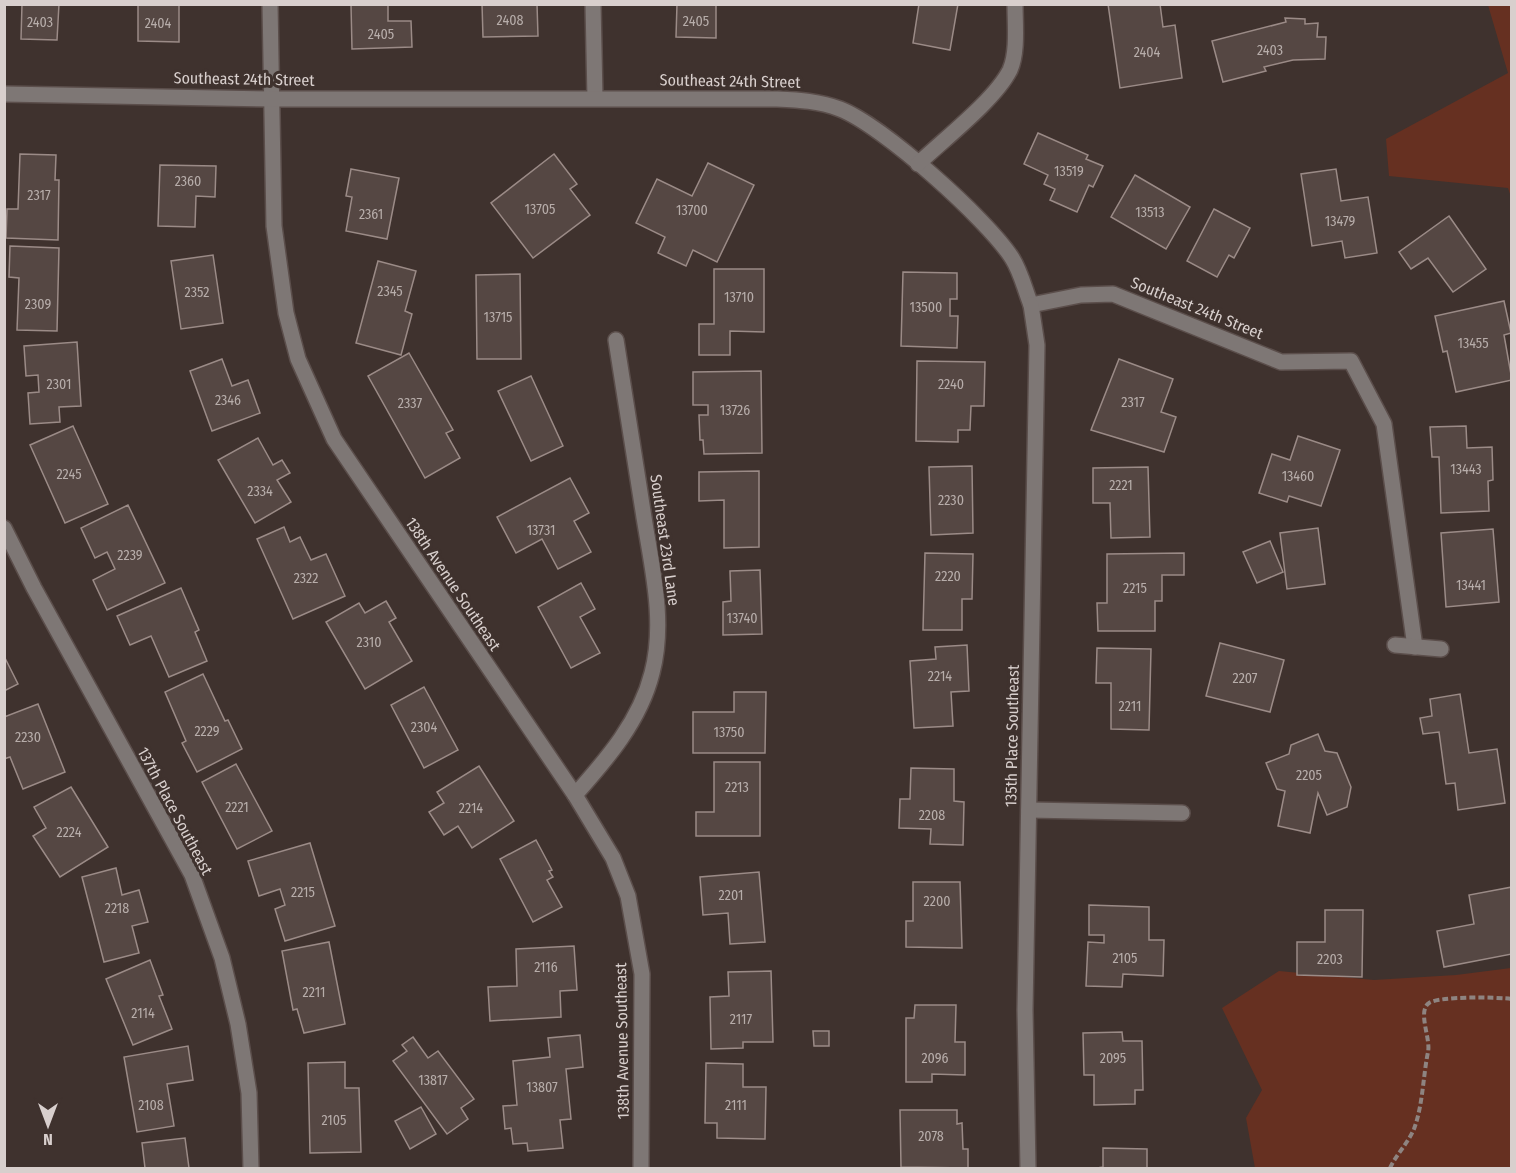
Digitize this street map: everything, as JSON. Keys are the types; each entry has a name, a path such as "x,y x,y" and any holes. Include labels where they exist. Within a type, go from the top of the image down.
{"street":[{"name":"138th Avenue Southeast","path":"270,4 274,99 274,226 279,271 298,359 333,439 575,795 613,858 628,896 642,974 642,1168"},
{"path":"593,4 595,98"},
{"path":"918,164 997,88 1011,69 1015,39 1015,4"},
{"name":"Southeast 24th Street","path":"4,94 274,99 810,100 841,110 878,131 980,221 1012,258 1031,305 1081,295 1113,294 1281,362 1350,361 1384,424 1415,647"},
{"name":"135th Place Southeast","path":"1028,1168 1026,1010 1037,345 1031,305"},
{"name":"Southeast 23rd Lane","path":"575,795 606,760 635,716 652,675 658,644 657,599 616,340"},
{"name":"137th Place Southeast","path":"4,528 34,588 192,875 222,958 238,1024 249,1093 251,1168"},
{"path":"1395,645 1441,650"},
{"path":"1029,810 1182,813"}],"path":[{"path":"1390,1168 1416,1121 1429,1049 1424,1014 1426,1005 1431,1001 1451,998 1512,999"}],"shaded area":[{"path":"1488,5 1511,5 1511,197 1508,188 1389,176 1386,139 1508,73"},
{"path":"1511,968 1511,1168 1255,1168 1246,1118 1262,1090 1222,1008 1279,971 1374,980 1456,975"}],"building":[{"path":"22,4 59,4 57,40 21,39"},
{"path":"138,4 179,4 179,42 138,41"},
{"path":"347,4 388,4 388,21 411,21 412,47 352,49 351,5"},
{"path":"482,4 537,4 538,36 483,37"},
{"path":"677,4 716,4 716,38 676,37"},
{"path":"919,4 958,4 950,50 913,43"},
{"path":"1108,4 1160,4 1163,27 1175,25 1182,78 1120,88"},
{"path":"1285,18 1305,19 1305,24 1318,23 1317,37 1326,37 1325,59 1293,60 1264,67 1266,71 1223,82 1212,41 1286,22"},
{"path":"1038,133 1088,155 1086,159 1103,166 1093,187 1089,185 1077,212 1050,200 1055,189 1044,184 1048,175 1024,164"},
{"path":"20,154 56,155 55,180 59,180 58,240 6,238 7,209 18,209"},
{"path":"554,154 577,184 570,189 590,215 533,258 491,203"},
{"path":"708,163 754,185 717,262 693,250 686,266 658,253 665,237 636,223 657,179 692,196"},
{"path":"160,165 216,166 215,197 196,196 195,227 158,226"},
{"path":"351,169 399,178 387,239 346,231 352,197 346,196"},
{"path":"1336,169 1341,201 1368,197 1377,253 1345,258 1342,241 1312,246 1301,174"},
{"path":"1135,175 1190,207 1166,249 1111,217"},
{"path":"1214,209 1250,228 1234,258 1229,255 1217,277 1187,261"},
{"path":"1449,216 1486,269 1453,292 1428,258 1411,269 1399,252"},
{"path":"10,246 59,248 57,331 17,330 19,278 9,277"},
{"path":"213,255 223,323 181,329 171,261"},
{"path":"378,261 416,271 405,311 412,314 401,355 356,343"},
{"path":"714,269 764,269 764,332 730,331 730,355 699,355 699,324 714,324"},
{"path":"903,272 957,273 957,299 950,299 950,316 958,316 957,348 901,346"},
{"path":"520,274 521,359 477,359 476,275"},
{"path":"1504,301 1511,333 1504,335 1512,380 1456,392 1447,351 1443,352 1435,316"},
{"path":"77,342 81,406 59,407 60,422 30,424 28,393 39,392 38,375 26,376 24,346"},
{"path":"409,353 453,430 446,433 460,458 425,478 368,376"},
{"path":"222,359 232,386 248,380 260,413 212,431 190,371"},
{"path":"1119,359 1173,379 1161,412 1176,417 1164,452 1091,430"},
{"path":"917,361 985,362 984,406 971,406 970,430 958,430 958,442 916,441"},
{"path":"761,371 762,453 704,454 703,440 700,440 699,415 708,415 708,405 693,405 693,372"},
{"path":"531,376 563,446 531,461 498,391"},
{"path":"73,426 108,504 65,523 30,445"},
{"path":"1466,426 1467,448 1492,447 1493,480 1488,481 1489,511 1441,513 1439,457 1432,457 1430,427"},
{"path":"1298,436 1340,450 1321,506 1289,496 1287,502 1259,493 1272,454 1290,460"},
{"path":"258,438 273,465 282,460 290,473 277,480 291,502 255,523 218,460"},
{"path":"972,466 973,533 931,535 929,467"},
{"path":"1148,467 1150,537 1111,538 1110,503 1093,503 1093,468"},
{"path":"759,471 759,547 724,548 724,500 699,501 699,472"},
{"path":"570,478 589,513 574,521 591,552 558,569 542,539 516,553 497,517"},
{"path":"128,505 165,583 107,610 93,580 115,569 107,552 95,558 81,528"},
{"path":"284,527 290,542 300,537 311,560 326,554 345,596 293,619 257,539"},
{"path":"1318,528 1325,584 1287,589 1280,533"},
{"path":"1493,529 1499,602 1446,607 1441,533"},
{"path":"1270,541 1283,572 1257,583 1243,552"},
{"path":"925,553 973,554 972,599 962,599 962,630 923,630"},
{"path":"1184,553 1184,575 1162,575 1162,601 1155,601 1155,631 1098,631 1097,603 1107,603 1107,554"},
{"path":"760,570 762,634 723,635 723,602 731,601 730,571"},
{"path":"581,583 595,609 580,617 600,653 571,668 538,607"},
{"path":"181,588 199,630 195,632 207,661 169,677 151,636 130,645 117,616"},
{"path":"386,601 396,618 389,622 412,661 365,689 326,622 359,603 365,613"},
{"path":"1220,643 1284,660 1270,712 1206,696"},
{"path":"967,645 969,691 951,692 953,726 914,728 910,661 936,659 935,647"},
{"path":"1097,648 1151,649 1149,730 1111,729 1111,683 1096,683"},
{"path":"4,656 18,684 4,691"},
{"path":"203,674 225,721 228,720 242,749 197,772 182,743 186,741 165,692"},
{"path":"424,687 458,750 424,768 391,705"},
{"path":"734,692 766,692 765,753 693,753 693,712 734,712"},
{"path":"1460,694 1469,753 1497,749 1505,803 1458,810 1455,783 1446,784 1439,732 1423,734 1420,718 1432,716 1430,699"},
{"path":"38,704 65,772 23,789 10,757 4,759 4,717"},
{"path":"1318,734 1325,751 1337,753 1351,787 1347,807 1327,815 1318,793 1310,833 1278,826 1285,791 1277,789 1266,763 1289,754 1291,745"},
{"path":"714,762 760,762 760,836 696,836 696,812 714,812"},
{"path":"236,764 272,831 237,849 202,782"},
{"path":"479,766 514,821 472,848 458,826 444,835 429,812 444,803 437,792"},
{"path":"911,768 954,769 954,801 964,802 963,845 930,844 931,829 899,828 900,799 910,799"},
{"path":"71,787 108,847 60,877 33,836 46,828 34,807"},
{"path":"536,840 552,870 549,871 553,877 547,880 562,907 533,922 500,859"},
{"path":"310,843 335,926 285,941 275,909 285,905 280,889 259,896 248,861"},
{"path":"116,868 122,895 139,890 148,922 132,926 139,953 104,962 82,877"},
{"path":"759,872 765,942 730,944 728,913 703,915 700,877"},
{"path":"913,882 960,882 962,948 906,947 906,921 913,921"},
{"path":"1512,887 1512,954 1444,967 1437,931 1474,924 1469,895"},
{"path":"1089,905 1149,907 1149,940 1164,940 1163,976 1123,974 1122,987 1086,986 1088,942 1104,943 1104,935 1089,935"},
{"path":"1325,910 1363,910 1362,977 1297,975 1297,942 1325,942"},
{"path":"329,942 345,1024 304,1033 297,1009 293,1010 282,951"},
{"path":"574,946 577,990 560,991 561,1017 490,1021 488,987 517,986 516,949"},
{"path":"150,960 163,995 159,996 172,1029 133,1045 106,979"},
{"path":"771,971 773,1042 743,1042 743,1048 711,1049 710,997 729,996 728,972"},
{"path":"915,1005 956,1005 955,1042 965,1042 965,1075 932,1074 932,1082 906,1082 906,1018 914,1018"},
{"path":"813,1031 829,1031 829,1046 814,1046"},
{"path":"1122,1032 1123,1041 1142,1041 1143,1090 1135,1090 1135,1104 1094,1105 1094,1075 1084,1075 1083,1033"},
{"path":"580,1035 583,1067 566,1069 571,1119 560,1120 563,1148 528,1151 527,1143 513,1144 511,1128 505,1129 503,1106 517,1105 513,1061 550,1057 548,1038"},
{"path":"413,1037 428,1058 438,1051 474,1099 461,1108 468,1119 447,1134 393,1061 407,1051 402,1045"},
{"path":"188,1046 193,1080 167,1084 174,1126 137,1132 124,1057"},
{"path":"345,1062 345,1088 359,1088 361,1152 310,1153 308,1063"},
{"path":"706,1063 743,1064 743,1087 766,1087 765,1139 717,1138 717,1123 705,1123"},
{"path":"421,1107 436,1134 410,1149 395,1121"},
{"path":"900,1110 957,1110 957,1124 962,1123 963,1149 968,1149 968,1168 901,1167"},
{"path":"185,1138 189,1168 145,1168 142,1143"},
{"path":"1103,1148 1147,1149 1147,1168 1097,1168 1103,1167"}]}
